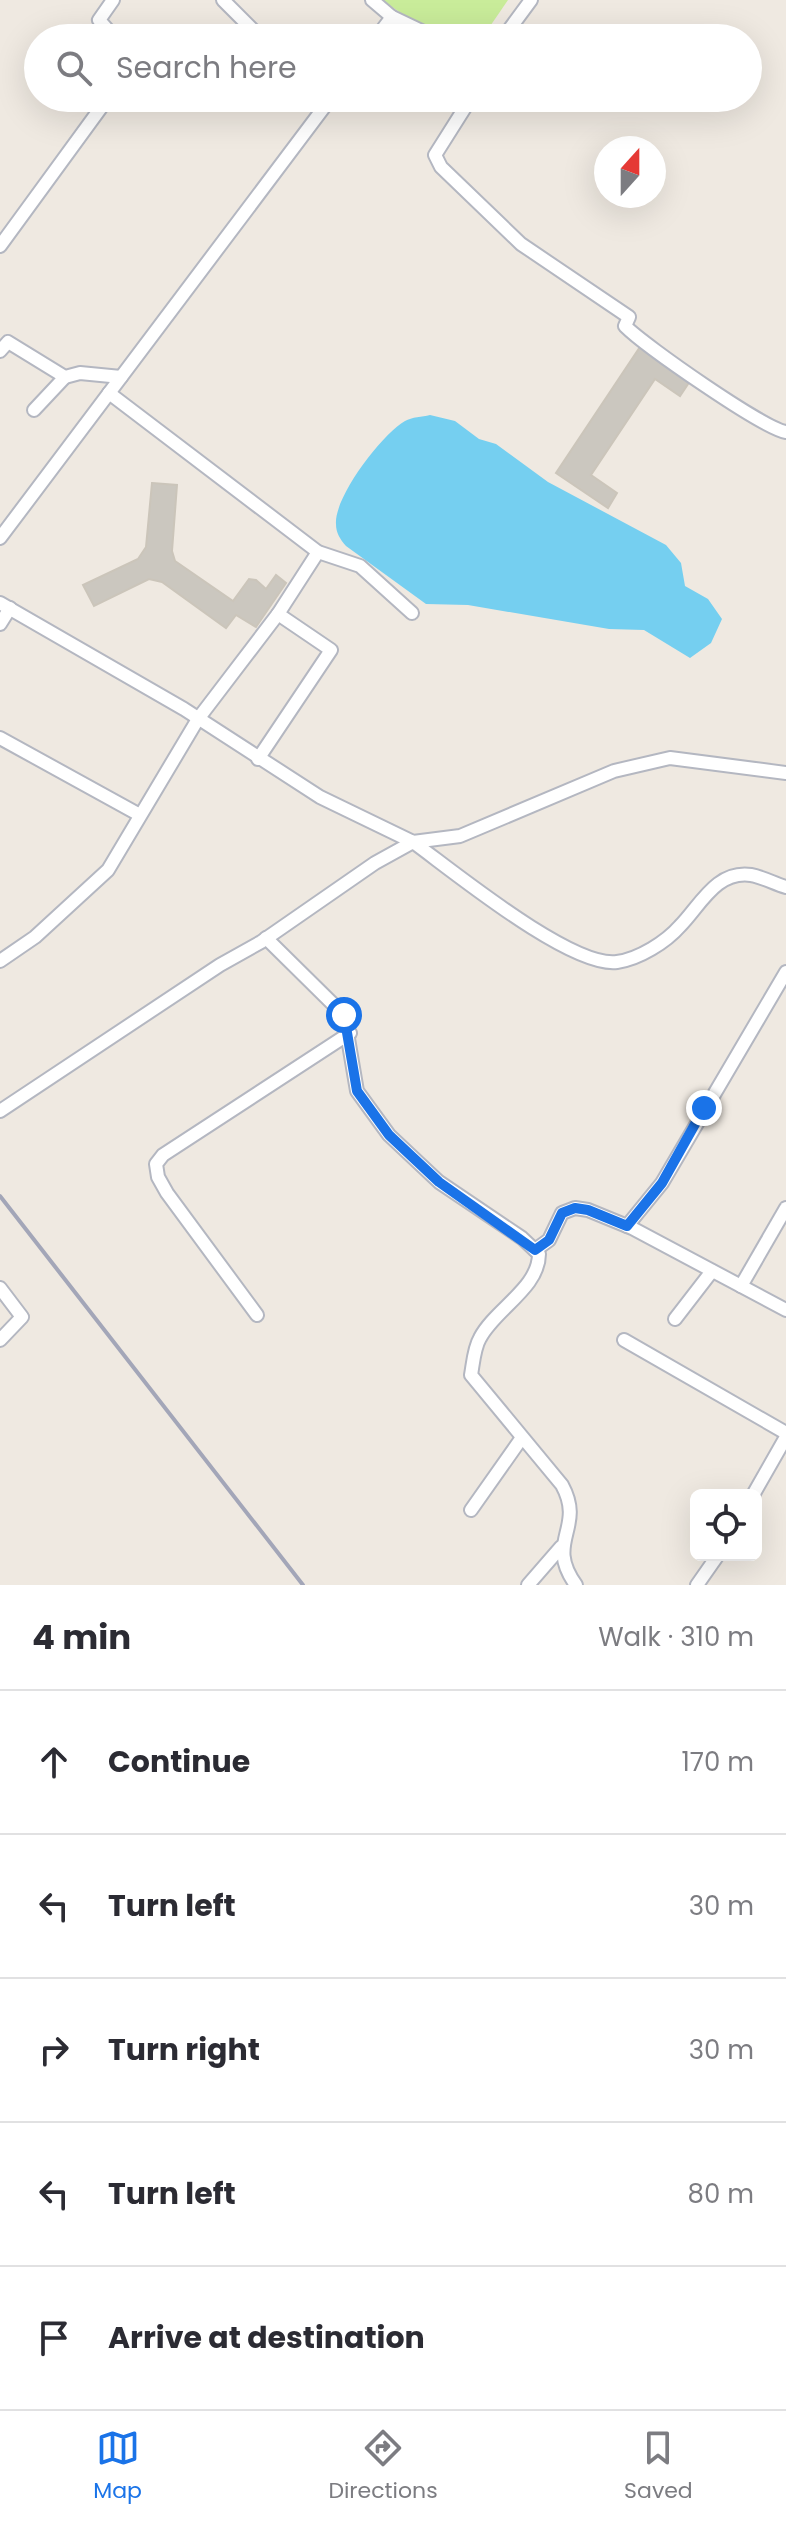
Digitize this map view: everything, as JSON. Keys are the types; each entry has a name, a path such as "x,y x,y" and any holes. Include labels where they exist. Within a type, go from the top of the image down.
{"street":[{"path":"103,24 99,20 113,0"},
{"path":"223,0 247,24"},
{"path":"372,0 392,17 407,24"},
{"path":"513,24 531,0"},
{"path":"387,24 392,17"},
{"path":"0,246 98,112"},
{"path":"0,538 320,112"},
{"path":"462,112 435,155 441,167 521,244 629,317 625,326 654,351 758,420 786,432"},
{"path":"0,351 8,342 65,377"},
{"path":"34,410 65,377 80,373 121,377"},
{"path":"109,393 318,552 360,566 412,613"},
{"path":"0,961 35,937 108,870 138,814 198,719 278,614 318,552"},
{"path":"0,624 5,606 198,719 320,797 413,842 563,948 616,963 658,945 680,927 707,892 731,877 751,875 786,887"},
{"path":"258,759 331,650 278,614"},
{"path":"0,738 138,814"},
{"path":"0,1111 266,938 375,863 413,842 460,836 614,771 670,758 786,773"},
{"path":"266,938 344,1015 350,1033 357,1091 389,1135 439,1182 539,1254 539,1265 479,1340 471,1375 562,1485 572,1503 571,1522 561,1547 528,1585"},
{"path":"627,1226 662,1183 785,977"},
{"path":"257,1315 167,1193 158,1177 156,1164 163,1155 350,1033"},
{"path":"535,1250 549,1240 562,1213 575,1208 627,1226 786,1310"},
{"path":"741,1286 786,1208"},
{"path":"675,1319 712,1271"},
{"path":"0,1288 22,1317 0,1340"},
{"path":"624,1340 786,1435 756,1489"},
{"path":"471,1510 521,1439"},
{"path":"561,1547 562,1563 576,1585"},
{"path":"697,1585 714,1561"}],"green space":[{"path":"382,0 508,0 492,24 417,24"}],"water":[{"path":"430,415 455,421 479,439 496,444 548,482 666,545 681,563 685,586 708,599 722,619 711,643 690,658 644,630 609,629 468,605 426,604 346,546 337,530 337,512 361,467 395,428 408,420"}],"building":[{"path":"640,347 690,381 680,396 655,379 591,475 617,493 608,508 556,473"},
{"path":"152,483 177,485 172,551 175,561 233,601 249,579 256,580 266,589 276,575 286,583 256,627 236,615 226,628 162,582 149,579 94,606 83,585 138,559 146,547"}],"railway":[{"path":"0,1196 303,1585"}],"route":[{"path":"344,1015 350,1033 357,1091 389,1135 439,1182 535,1250 549,1240 562,1213 575,1208 627,1226 662,1183 704,1108"}]}
